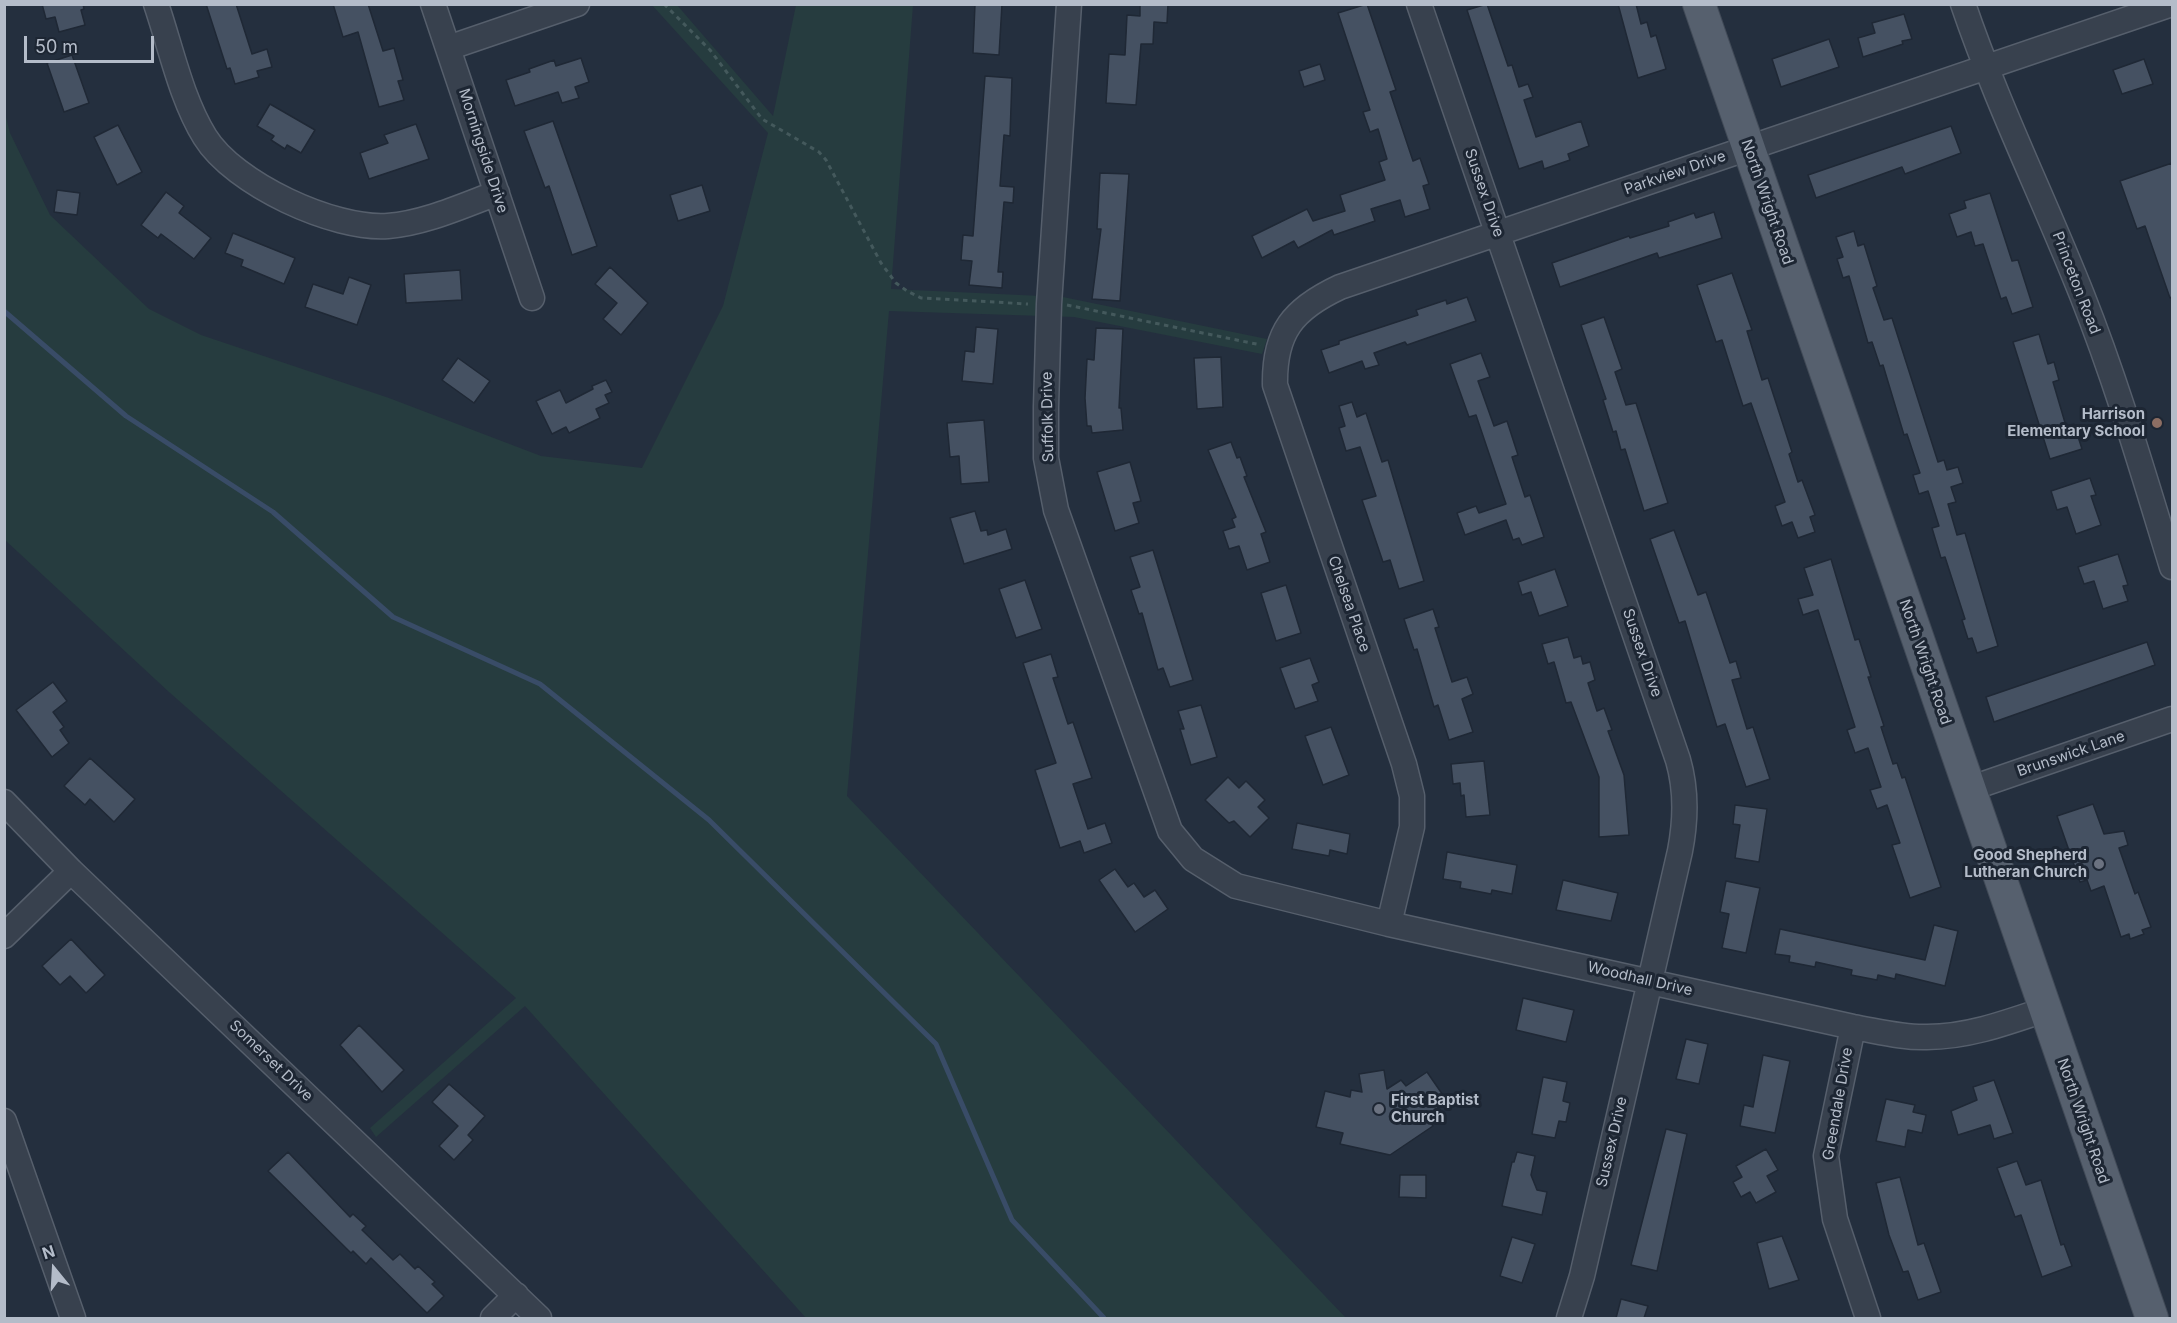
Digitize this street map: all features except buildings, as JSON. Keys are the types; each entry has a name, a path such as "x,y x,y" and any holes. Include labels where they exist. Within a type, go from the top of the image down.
{"main road":[{"name":"North Wright Road","path":"1699,4 2152,1318"}],"street":[{"path":"156,4 188,97 206,138 221,158 259,186 289,201 346,222 385,226 418,220 497,193"},
{"name":"Morningside Drive","path":"433,4 532,298"},
{"path":"448,48 577,4"},
{"name":"Suffolk Drive","path":"1069,4 1049,304 1046,458 1056,510 1170,831 1193,859 1236,886"},
{"name":"Sussex Drive","path":"1419,4 1682,774 1684,830 1582,1276 1569,1318"},
{"name":"Princeton Road","path":"1963,4 1984,67 2037,183 2084,298 2172,567"},
{"name":"Parkview Drive","path":"1316,298 1340,287 2172,4"},
{"name":"Chelsea Place","path":"1316,298 1285,329 1277,348 1275,385 1280,406 1404,764 1412,796 1412,827 1389,924"},
{"name":"Brunswick Lane","path":"1969,789 2172,719"},
{"name":"Somerset Drive","path":"4,802 71,871 539,1318"},
{"path":"4,936 71,871"},
{"name":"Woodhall Drive","path":"1236,886 1389,924 1853,1027 1925,1038 1979,1030 2044,1010"},
{"name":"Greendale Drive","path":"1853,1027 1826,1156 1834,1219 1868,1318"},
{"path":"4,1121 73,1318"},
{"path":"493,1318 516,1295"}],"path":[{"path":"664,4 710,50 762,119 819,152 826,160 881,263 896,283 921,298 1079,306 1277,348"}],"green space":[{"path":"652,5 677,5 773,116 796,5 913,5 891,289 1063,297 1267,339 1262,354 1074,317 889,311 847,796 1346,1318 806,1318 525,1006 376,1137 370,1128 516,998 169,692 5,540 4,109 10,133 50,215 149,309 201,335 389,398 541,456 642,468 723,306 768,133"}],"waterway":[{"path":"4,311 126,416 273,512 393,617 540,684 709,820 936,1044 1012,1220 1104,1318"}],"place":[{"name":"Harrison Elementary School","path":"2157,423"},
{"name":"Good Shepherd Lutheran Church","path":"2099,864"},
{"name":"First Baptist Church","path":"1379,1109"}]}
